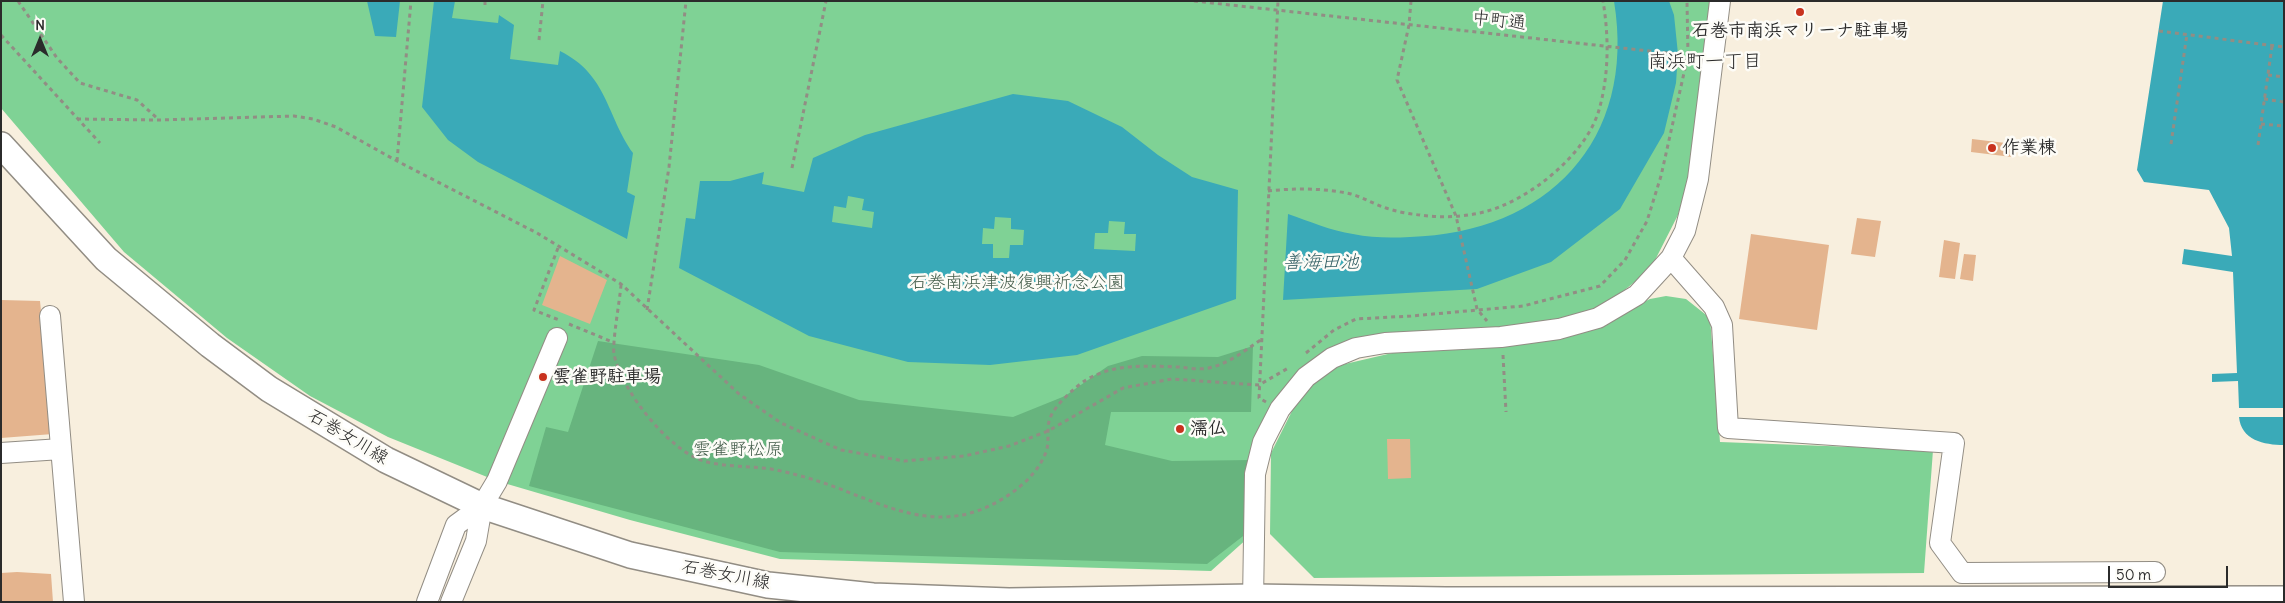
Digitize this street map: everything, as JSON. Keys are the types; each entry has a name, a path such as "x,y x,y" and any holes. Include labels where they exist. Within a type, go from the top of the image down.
{"main road":[{"name":"石巻女川線","path":"1,145 106,259 210,345 269,389 386,460 482,506 630,555 768,584 873,596 1010,601 2284,599"}],"street":[{"path":"1253,600 1256,474 1263,442 1280,410 1306,376 1332,358 1356,348 1385,343 1502,338 1559,329 1598,318 1638,295 1671,258 1685,231 1698,179 1720,1"},
{"path":"1671,258 1714,307 1722,325 1728,428 1954,443 1940,542 1962,573 2155,572"},
{"path":"50,316 74,602"},
{"path":"451,602 476,541 482,506 497,481 557,338"},
{"path":"1,454 61,449"},
{"path":"427,602 456,525 482,506"}],"path":[{"path":"18,1 57,58 80,83 137,100 159,120"},
{"path":"397,160 411,1"},
{"path":"539,40 544,1"},
{"path":"647,310 668,167 686,1"},
{"path":"792,168 826,1"},
{"name":"中町通","path":"1194,1 1712,58"},
{"path":"1278,1 1259,398 1280,410"},
{"path":"1411,1 1409,24 1397,80 1456,216 1477,309 1502,338 1506,412"},
{"path":"1268,191 1324,190 1353,194 1385,208 1419,215 1456,216 1485,212 1521,196 1565,163 1583,142 1599,111 1608,46 1603,1"},
{"path":"1301,358 1334,330 1356,319 1523,306 1600,286 1626,260 1646,221 1661,176 1688,55 1687,1"},
{"path":"2159,31 2284,48"},
{"path":"2171,144 2186,34"},
{"path":"1,35 100,143"},
{"path":"2258,145 2272,46"},
{"path":"2268,75 2284,77"},
{"path":"2264,99 2284,102"},
{"path":"77,119 159,120 294,116 314,119 336,126 537,233 558,248 621,284 739,394 781,423 841,450 904,461 964,456 1010,446 1048,431 1123,388 1172,379 1259,385 1294,364"},
{"path":"2261,124 2284,126"},
{"path":"558,248 534,310 615,343"},
{"path":"621,284 614,353 627,384 664,437 683,452 704,461 793,474 907,514 934,516 966,514 990,506 1014,490 1037,470 1047,450 1050,417 1069,393 1085,381 1109,370 1132,366 1207,368 1235,359 1262,339"}],"green space":[{"name":"石巻南浜津波復興祈念公園","path":"1,1 1711,1 1689,176 1678,215 1650,270 1599,310 1558,324 1348,342 1270,411 1249,537 1211,571 780,559 630,520 497,481 388,437 310,396 227,338 124,252 1,108"},
{"path":"1666,296 1686,299 1710,318 1720,442 1933,450 1924,573 1314,578 1270,534 1271,453 1302,391 1328,368 1405,350 1590,328 1650,299"},
{"name":"雲雀野松原","path":"598,341 759,365 859,400 1013,417 1065,396 1108,366 1142,356 1218,357 1253,346 1251,412 1111,412 1105,445 1172,461 1252,460 1247,533 1207,564 780,552 529,486 546,427 568,432"}],"water":[{"path":"367,1 400,1 396,37 375,36"},
{"path":"434,1 455,1 452,18 498,23 499,15 514,25 510,59 558,65 560,51 576,61 588,72 597,84 624,139 633,153 627,192 635,196 627,239 478,162 448,140 422,107"},
{"name":"善海田池","path":"1614,1 1669,1 1674,15 1678,54 1676,83 1664,133 1620,209 1551,262 1477,289 1283,300 1288,214 1337,231 1367,236 1410,237 1459,231 1503,218 1541,197 1572,170 1596,136 1611,96 1617,51"},
{"path":"2163,1 2284,1 2284,408 2239,408 2238,381 2212,382 2212,374 2237,373 2233,272 2182,264 2184,249 2232,256 2229,228 2209,190 2144,182 2137,170"},
{"name":"善海田池","path":"1013,94 1068,101 1122,127 1158,155 1192,177 1238,190 1236,299 1077,355 990,365 908,362 809,336 679,268 686,218 695,219 700,181 730,181 764,172 762,184 804,192 813,158 865,135","holes":["848,196 864,199 862,210 874,212 872,228 832,222 834,206 846,208","995,217 1011,218 1011,229 1024,230 1023,245 1010,245 1009,258 993,258 993,244 982,244 983,228 994,229","1109,221 1125,222 1124,234 1136,234 1135,251 1094,249 1095,233 1108,233"]},
{"path":"2239,417 2284,417 2284,445 2269,444 2255,440 2244,431"}],"pier":[{"path":"2239,408 2284,408 2284,411 2239,411"},
{"path":"2239,414 2284,414 2284,417 2239,417"}],"building":[{"name":"作業棟","path":"1972,139 2014,144 2012,157 1971,152"},
{"path":"1857,218 1881,221 1875,257 1851,254"},
{"path":"1751,234 1829,245 1817,330 1739,319"},
{"path":"1944,240 1960,243 1955,279 1939,277"},
{"path":"1964,254 1976,255 1973,281 1960,279"},
{"path":"560,256 607,280 590,324 542,305"},
{"path":"1,300 40,301 53,434 1,438"},
{"path":"1387,439 1410,439 1411,478 1388,479"},
{"path":"1,573 51,574 53,602 1,602"}],"place":[{"name":"石巻市南浜マリーナ駐車場","path":"1800,12"},
{"name":"作業棟","path":"1992,148"},
{"name":"雲雀野駐車場","path":"543,377"},
{"name":"濡仏","path":"1180,429"}],"district":[{"name":"南浜町一丁目","path":"1705,62"}]}
